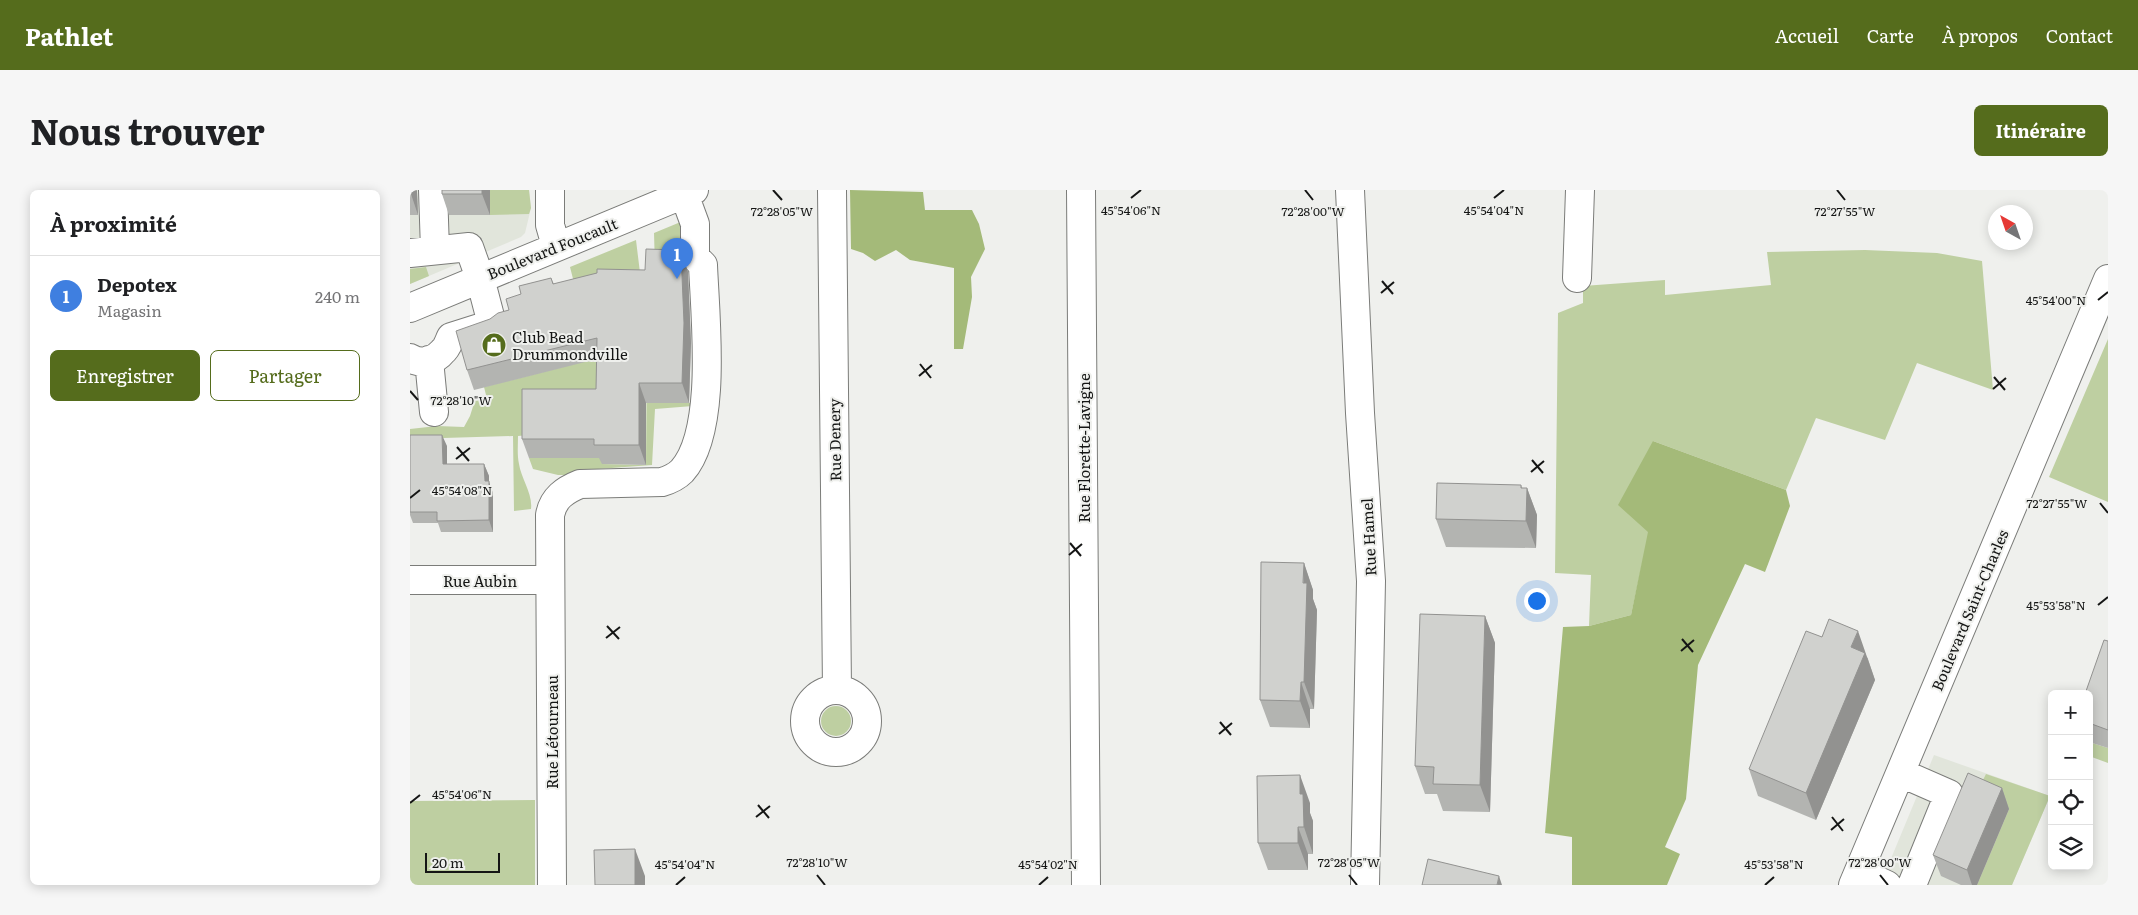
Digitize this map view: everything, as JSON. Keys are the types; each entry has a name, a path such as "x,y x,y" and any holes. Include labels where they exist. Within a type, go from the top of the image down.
{"street":[{"path":"550,190 550,225 556,246"},
{"name":"Rue Denery","path":"832,190 837,690"},
{"name":"Rue Florette-Lavigne","path":"1081,190 1086,885"},
{"name":"Rue Hamel","path":"1350,190 1360,413 1371,581 1365,885"},
{"path":"1577,278 1580,190"},
{"name":"Boulevard Foucault","path":"410,308 689,192"},
{"name":"Rue Létourneau","path":"552,885 551,507 557,498 568,489 580,484 662,482 672,479 681,472 692,455 704,406 708,365 703,265 695,257 695,224 689,192"},
{"path":"426,198 422,252 469,247 480,278 492,324 451,337 444,351 419,359 434,412"},
{"name":"Boulevard Saint-Charles","path":"1856,879 2108,279"},
{"name":"Rue Aubin","path":"410,580 550,580"},
{"path":"1901,773 1950,794 1912,885"},
{"path":"1856,879 1887,885"}],"shaded area":[{"path":"410,190 529,190 531,208 525,233 521,237 410,284"},
{"path":"1934,755 2048,795 2048,801 2012,885 1880,885"}],"green space":[{"path":"490,190 529,190 531,208 529,214 490,215"},
{"path":"850,190 923,192 925,210 972,210 979,224 985,249 971,277 972,297 963,349 954,349 954,268 910,260 896,250 875,261 863,253 851,249"},
{"path":"683,221 686,254 675,253 655,268 654,233"},
{"path":"636,240 641,281 603,409 529,435 518,436 518,461 529,492 531,509 514,511 513,436 410,439 410,429 437,426 464,427 476,397 486,395 484,387 586,361 587,334 570,267"},
{"path":"1865,250 1937,253 1982,261 1993,390 1917,363 1885,440 1816,418 1786,490 1653,441 1649,532 1631,615 1589,626 1591,575 1555,573 1558,313 1583,303 1583,286 1665,280 1665,295 1771,285 1767,252"},
{"path":"426,267 429,276 410,284 410,269"},
{"path":"647,335 650,402 694,403 693,406 655,409 652,465 598,469 570,475 558,475 533,469 529,458 602,458 602,464 646,465"},
{"path":"2108,339 2108,502 2049,477"},
{"path":"1653,441 1786,490 1790,506 1765,572 1745,564 1698,665 1686,799 1665,847 1680,854 1667,885 1572,885 1572,837 1545,833 1563,627 1589,626 1631,615 1648,532 1618,505"},
{"path":"836,706 847,710 851,721 847,732 836,736 825,732 821,721 825,710"},
{"path":"2093,743 2108,748 2108,763 2093,757"},
{"path":"1986,774 2048,795 2048,801 2012,885 1977,885 2009,809 1976,794"},
{"path":"535,800 535,885 410,885 410,801"}],"building":[{"path":"442,190 482,190 482,194 442,194"},
{"path":"646,249 678,250 681,252 684,323 682,383 639,383 639,445 594,445 594,439 522,439 522,389 596,389 597,338 467,370 456,331 509,310 506,299 521,294 519,286 551,278 553,284 597,273 597,269 645,270"},
{"path":"410,435 442,435 443,464 484,464 485,481 489,481 489,520 437,521 437,512 410,512"},
{"path":"1437,483 1521,485 1521,488 1527,488 1526,521 1436,519"},
{"path":"1261,562 1304,563 1303,583 1307,583 1304,682 1301,682 1300,701 1260,700"},
{"path":"1420,614 1485,616 1480,785 1433,784 1434,767 1415,766"},
{"path":"1829,619 1858,631 1851,647 1865,653 1806,793 1749,769 1806,631 1822,637"},
{"path":"2104,640 2108,641 2108,730 2093,724 2093,690 2086,690"},
{"path":"1968,773 2002,788 1967,870 1933,855"},
{"path":"1300,775 1300,794 1303,794 1304,827 1298,827 1298,843 1258,843 1257,776"},
{"path":"635,849 635,885 595,885 594,850"},
{"path":"1428,859 1499,876 1497,885 1422,885"}],"place":[{"name":"Depotex","path":"677,279"},
{"name":"Club Bead Drummondville","path":"494,345"}]}
